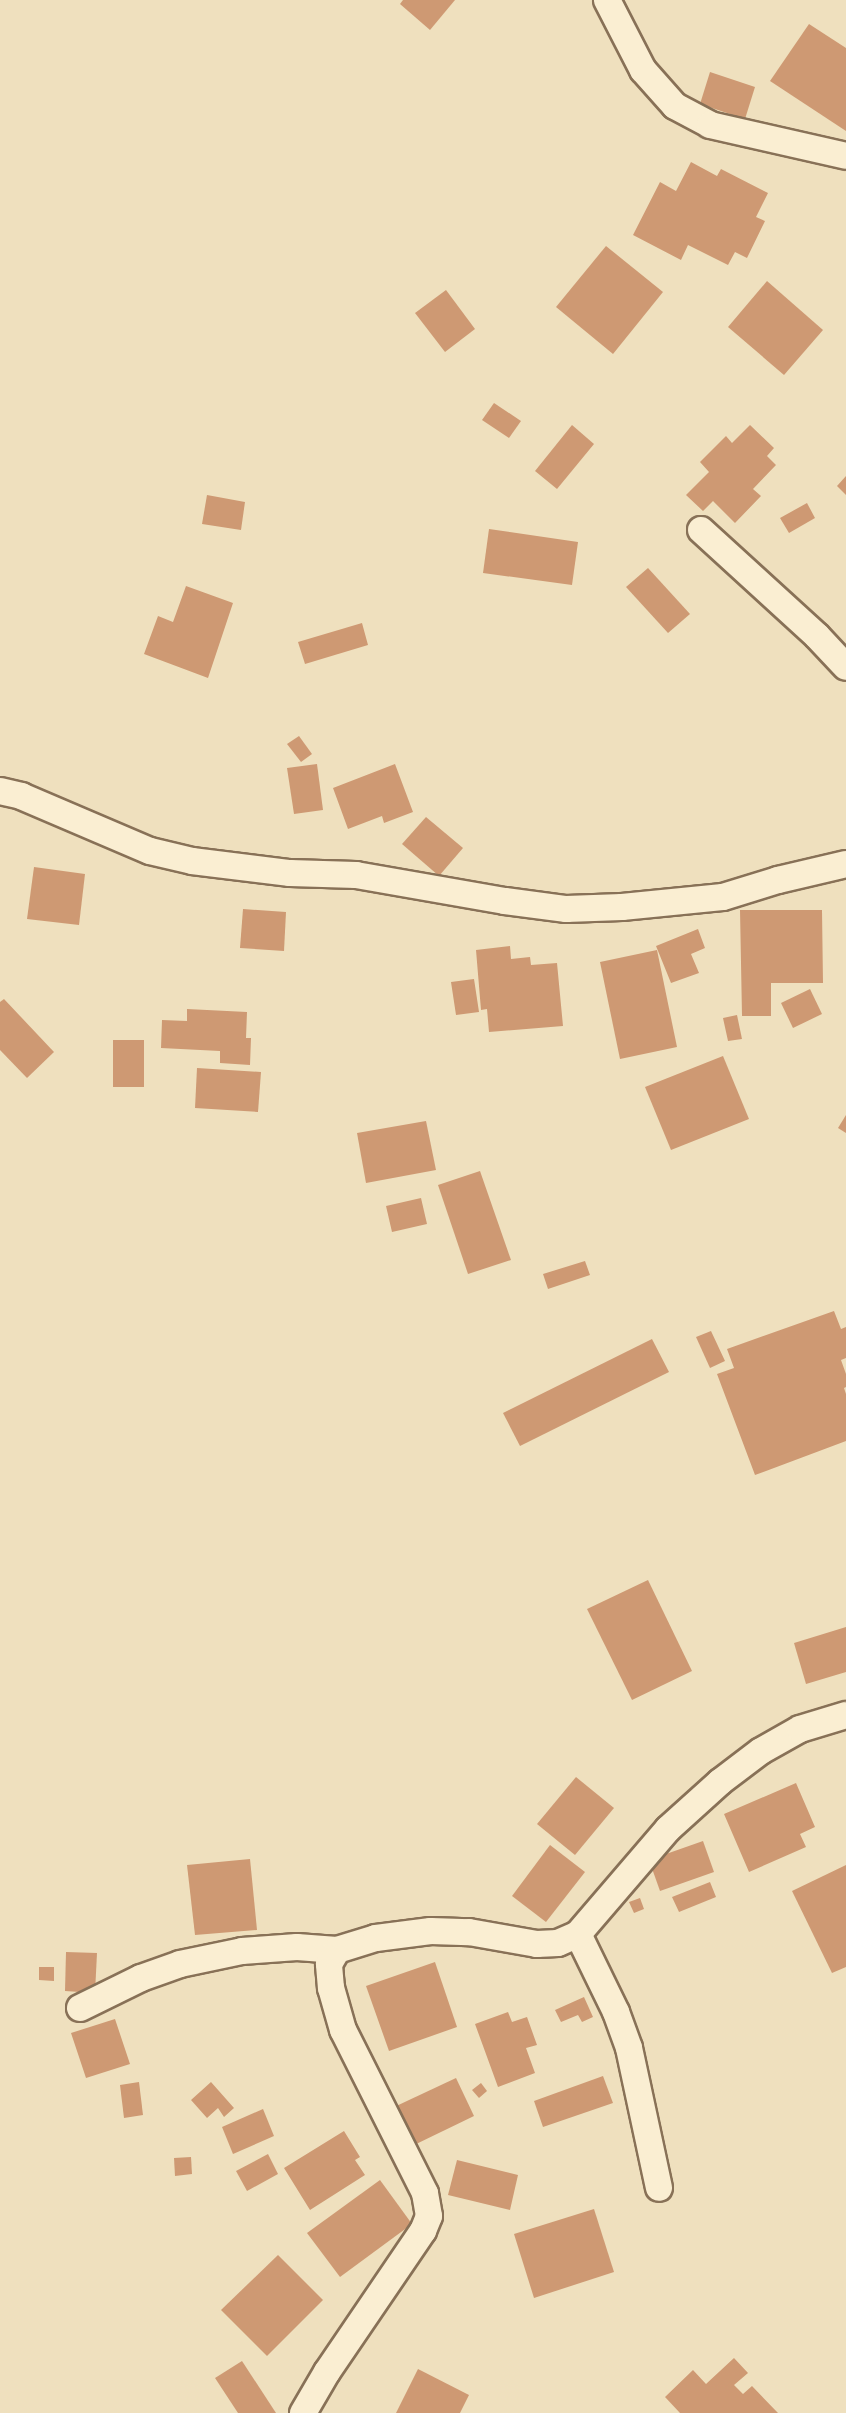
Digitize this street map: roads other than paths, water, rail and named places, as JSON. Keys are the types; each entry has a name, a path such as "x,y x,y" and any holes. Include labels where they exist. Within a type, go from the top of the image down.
{"street":[{"path":"607,0 643,70 675,106 710,125 846,156"},
{"path":"701,530 817,636 846,667"},
{"path":"0,791 21,796 150,851 192,861 290,873 356,875 505,902 566,909 622,907 723,897 778,880 846,864"},
{"path":"80,2008 141,1978 180,1964 242,1951 297,1947 337,1950 376,1938 431,1931 469,1932 537,1944 558,1943 578,1934 668,1829 720,1782 761,1751 800,1729 846,1715"},
{"path":"578,1934 616,2012 629,2048 659,2188"},
{"path":"303,2413 327,2372 423,2231 429,2216 424,2193 343,2030 331,1988 329,1964 337,1950"}]}
